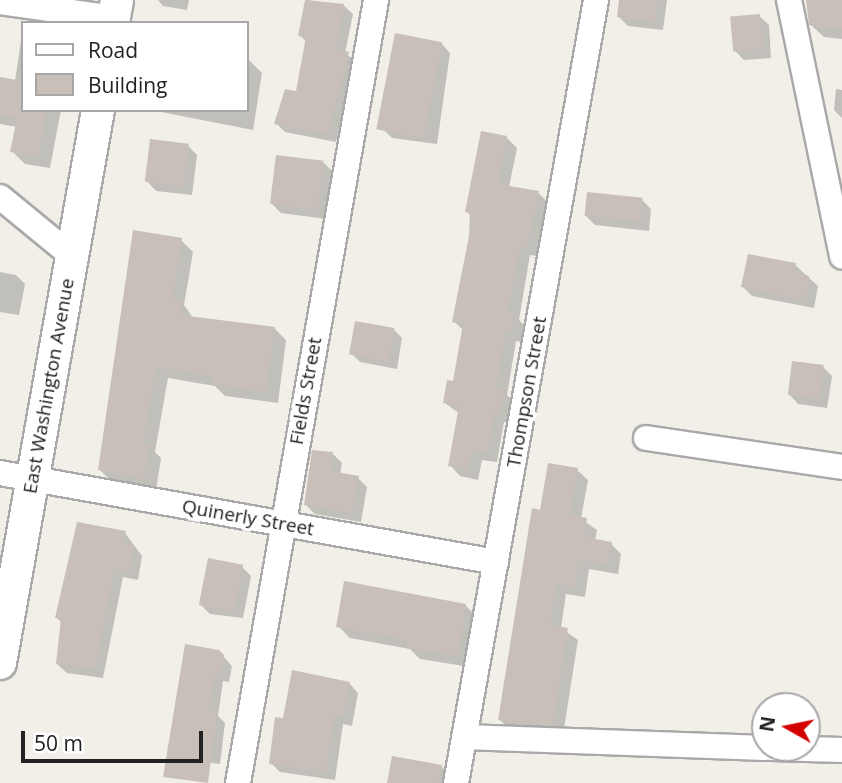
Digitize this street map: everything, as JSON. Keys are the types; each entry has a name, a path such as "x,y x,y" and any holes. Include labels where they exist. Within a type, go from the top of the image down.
{"street":[{"name":"Fields Street","path":"238,783 376,0"},
{"name":"Thompson Street","path":"456,783 596,0"},
{"path":"789,0 842,257"},
{"path":"0,2 115,14"},
{"name":"East Washington Avenue","path":"0,663 98,112"},
{"path":"0,197 72,256"},
{"path":"646,438 842,467"},
{"name":"Quinerly Street","path":"0,473 496,562"},
{"path":"464,737 751,747"},
{"path":"821,749 842,750"}],"building":[{"path":"305,0 344,4 336,49 349,52 328,134 274,124 285,89 296,91 306,37 298,36"},
{"path":"619,0 657,0 655,22 617,17"},
{"path":"806,0 842,0 842,29 809,25"},
{"path":"760,14 763,49 733,51 730,17"},
{"path":"395,33 442,42 423,138 376,129"},
{"path":"0,77 21,81 21,112 47,112 38,156 10,152 17,118 0,115"},
{"path":"481,131 507,136 498,184 539,191 527,247 520,246 508,312 514,313 511,332 506,331 496,389 504,390 500,414 494,413 487,453 472,450 468,470 448,466 459,406 443,403 447,380 453,381 463,324 452,322 469,236 470,213 465,212"},
{"path":"150,139 189,144 183,186 145,182"},
{"path":"276,155 324,161 318,209 270,204"},
{"path":"587,192 643,198 640,222 584,216"},
{"path":"133,230 182,238 172,299 182,301 180,315 275,327 266,392 211,384 212,376 156,367 143,443 150,444 144,479 98,470"},
{"path":"748,254 796,263 794,272 809,276 805,300 741,287"},
{"path":"355,321 394,328 388,361 349,354"},
{"path":"792,361 824,365 820,399 788,395"},
{"path":"312,450 333,452 331,471 359,476 352,513 304,505"},
{"path":"548,463 578,468 570,515 587,518 584,537 612,542 608,564 578,560 575,587 556,584 550,625 568,628 553,725 519,724 498,720 532,508 540,510"},
{"path":"77,522 126,531 123,543 134,545 129,572 114,569 95,669 56,664 61,619 55,618"},
{"path":"208,558 243,565 234,612 199,605"},
{"path":"344,581 466,604 458,656 406,648 407,640 336,627"},
{"path":"185,644 219,650 224,655 221,673 215,672 209,711 217,712 208,783 163,777"},
{"path":"292,670 350,682 343,717 334,716 326,771 269,764 275,717 283,718"},
{"path":"392,756 442,765 438,783 387,783"}]}
